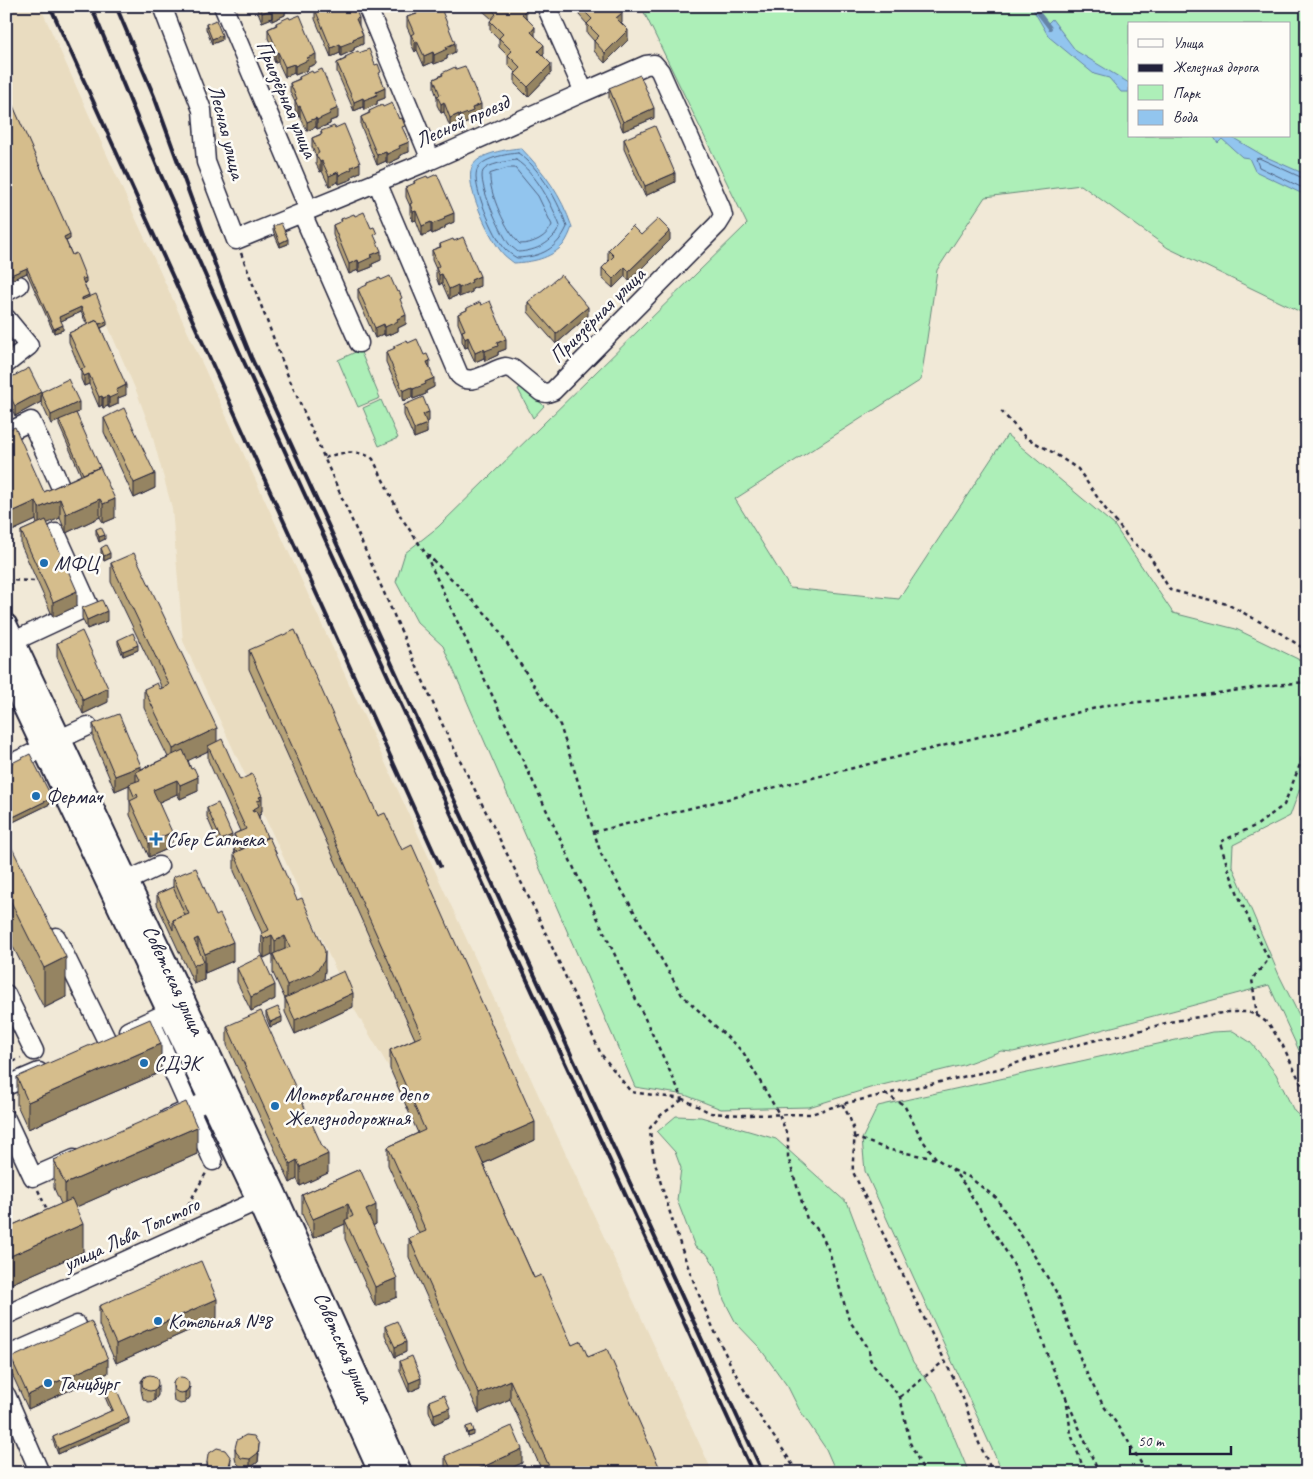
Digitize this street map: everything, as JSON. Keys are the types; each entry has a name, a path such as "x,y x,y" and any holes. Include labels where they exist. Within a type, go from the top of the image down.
{"main road":[{"name":"Советская улица","path":"10,633 160,1017 266,1197 401,1473"},
{"name":"Советская улица","path":"7,674 52,744 128,881 266,1197 380,1473"}],"street":[{"name":"Лесная улица","path":"162,6 202,110 206,162 236,240"},
{"name":"Приозёрная улица","path":"223,6 359,343"},
{"path":"367,6 431,160"},
{"path":"546,6 584,92"},
{"name":"Приозёрная улица","path":"378,182 459,375 463,380 470,380 506,367 513,369 541,392 547,394 553,391 574,370 718,224 723,216 660,71 654,64 646,65 584,92"},
{"name":"Лесной проезд","path":"236,240 431,160 584,92"},
{"path":"6,318 29,346 6,364"},
{"path":"6,433 31,421 62,490"},
{"path":"10,633 89,606 56,533"},
{"path":"6,766 88,726"},
{"path":"128,881 159,866"},
{"path":"50,925 107,1041"},
{"path":"6,994 34,1051"},
{"path":"90,1048 160,1017 190,1109 213,1161"},
{"path":"6,1086 56,1064"},
{"path":"155,1124 210,1100"},
{"path":"6,1119 32,1177 85,1154"},
{"name":"улица Льва Толстого","path":"6,1316 266,1197"},
{"path":"6,1356 77,1325"},
{"path":"8,1401 40,1473"}],"path":[{"path":"236,240 288,376 444,728 535,910 601,1054 631,1092 683,1099 711,1113 742,1115 812,1114 842,1104 998,1069 1051,1052 1170,1022 1228,1012 1248,1012 1269,1024 1283,1046 1307,1096"},
{"path":"1001,411 1025,437 1078,469 1104,507 1131,541 1150,556 1170,590 1227,604 1304,648 1307,658"},
{"path":"325,458 343,453 354,453 369,456 373,459 401,517 424,552 683,1099"},
{"path":"424,552 491,619 560,725 601,854 682,995 744,1052 779,1114 788,1137 788,1157 807,1219 820,1232 829,1251 849,1320 869,1349 873,1366 900,1397 910,1444 925,1473"},
{"path":"6,580 37,581"},
{"path":"594,832 1108,705 1191,697 1307,682"},
{"path":"1258,1016 1252,979 1269,958 1246,914 1228,871 1220,842 1257,825 1284,805 1301,762 1307,730"},
{"path":"886,1094 904,1105 923,1141 937,1159 969,1177 996,1198 1058,1295 1083,1366 1103,1405 1149,1473"},
{"path":"683,1099 661,1115 650,1128 650,1138 658,1176 671,1218 712,1327 751,1404 797,1473"},
{"path":"842,1104 848,1115 854,1137 853,1172 963,1398 978,1440 993,1473"},
{"path":"854,1137 890,1150 937,1159"},
{"path":"952,1169 964,1184 1012,1261 1036,1318 1048,1357 1099,1473"},
{"path":"32,1177 49,1215"},
{"path":"900,1397 944,1361"},
{"path":"1065,1393 1070,1434 1085,1473"}],"shaded area":[{"path":"6,6 40,6 412,821 713,1473 543,1473 510,1399 479,1413 409,1257 426,1250 388,1165 425,1148 390,1069 353,1007 183,641 172,508 151,431 137,393 108,326 90,333 81,312 60,322 63,330 54,333 27,273 6,282"}],"green space":[{"path":"641,6 1307,6 1307,315 1168,248 1081,185 985,197 937,270 921,380 735,499 790,588 899,599 1007,435 1114,525 1173,613 1236,629 1304,662 1307,666 1307,769 1290,816 1233,845 1232,865 1279,975 1307,1031 1307,1068 1269,985 1060,1041 1013,1052 1001,1051 963,1065 870,1088 809,1107 721,1109 685,1095 635,1087 443,646 417,622 396,582 405,553 438,527 747,224"},
{"path":"360,350 380,398 358,407 338,360"},
{"path":"523,386 544,406 533,418 518,389"},
{"path":"381,400 398,438 379,446 363,408"},
{"path":"1233,1031 1250,1042 1263,1057 1276,1074 1294,1111 1307,1123 1307,1473 1003,1473 865,1171 862,1139 878,1106 1212,1032"},
{"path":"676,1116 701,1117 776,1139 848,1204 870,1262 913,1362 936,1393 969,1473 834,1473 833,1465 826,1449 799,1409 788,1387 759,1347 736,1323 724,1300 716,1267 707,1254 695,1247 677,1200 681,1168 675,1152 657,1132"}],"water":[{"path":"1031,6 1047,24 1052,19 1076,51 1128,82 1128,92 1121,92 1109,78 1094,74 1049,37"},
{"path":"1214,138 1233,138 1264,156 1307,175 1307,196 1255,171 1249,158 1242,157 1222,139 1218,143"},
{"path":"521,148 538,166 551,185 568,215 572,227 564,243 552,254 534,261 514,263 501,252 484,222 474,197 470,175 472,167 480,158 509,149"}],"building":[{"path":"259,6 284,6 262,13"},
{"path":"322,6 350,6 353,12 356,10 359,18 356,19 363,35 353,39 354,41 331,48 315,9"},
{"path":"429,6 430,8 440,6 455,43 434,55 433,52 424,56 417,41 415,42 411,35 414,33 407,17 417,14 416,11"},
{"path":"488,6 522,6 526,10 522,14 535,27 531,32 544,45 538,51 551,64 528,87 515,74 521,68 508,55 512,51 499,38 503,34 490,21 496,14"},
{"path":"579,6 614,6 622,13 616,18 628,30 605,53 594,41 599,36 587,24 592,19"},
{"path":"300,15 316,54 295,66 294,64 285,67 278,52 275,53 272,46 275,45 268,29 289,17 290,19"},
{"path":"216,20 222,35 212,39 206,24"},
{"path":"369,49 375,65 378,64 381,72 379,73 385,88 376,92 377,95 354,102 337,63 358,51 359,53"},
{"path":"465,66 481,104 472,108 473,111 450,118 444,102 441,104 437,96 440,95 434,79 455,67 456,69"},
{"path":"322,69 338,108 317,120 316,118 307,122 300,106 298,107 295,100 297,99 290,83 312,71 313,73"},
{"path":"640,75 654,108 623,122 609,88"},
{"path":"6,90 70,234 64,237 72,255 76,253 86,278 82,279 89,295 82,298 82,300 96,294 107,321 99,324 97,320 88,324 81,307 59,317 63,325 54,329 27,268 6,277"},
{"path":"392,103 399,119 402,118 405,126 402,127 409,142 387,154 386,152 377,155 361,117 382,105 383,107"},
{"path":"344,124 360,163 339,175 338,172 329,176 322,161 320,162 316,155 319,153 312,138 322,134 321,131"},
{"path":"655,126 675,173 645,186 624,139"},
{"path":"437,174 454,213 444,217 445,219 422,226 416,211 413,212 406,187 415,183 414,181"},
{"path":"364,212 371,228 374,227 377,234 374,235 381,251 359,263 358,260 349,264 333,225 342,221 341,219"},
{"path":"658,219 670,231 629,271 625,267 613,279 602,268 614,256 608,250 632,226 641,235"},
{"path":"281,223 288,239 280,243 273,226"},
{"path":"463,237 480,276 459,288 458,285 449,289 442,274 439,275 436,268 439,266 432,250 441,247 440,244"},
{"path":"561,275 588,307 556,334 528,302"},
{"path":"390,276 397,292 399,291 402,298 400,299 406,315 385,327 384,324 375,328 358,289 367,285 367,283"},
{"path":"490,301 506,339 497,343 498,346 475,353 468,337 465,339 462,331 465,330 458,314 480,302 481,305"},
{"path":"97,320 126,385 116,390 118,394 109,398 108,396 99,397 89,374 84,376 81,369 85,368 69,333"},
{"path":"6,337 11,342 6,346"},
{"path":"417,339 424,355 427,354 430,361 427,362 434,378 425,382 426,384 403,391 386,352 407,340 408,343"},
{"path":"29,368 41,392 15,406 6,388 6,380"},
{"path":"68,379 79,402 51,415 41,392"},
{"path":"423,397 429,412 423,414 427,424 414,429 404,405"},
{"path":"124,408 155,474 134,483 104,418"},
{"path":"76,413 100,467 83,474 59,420"},
{"path":"15,427 44,492 100,467 115,499 103,504 100,499 66,514 60,499 39,508 36,501 12,512 6,498 6,431"},
{"name":"МФЦ","path":"46,520 77,591 53,602 21,531"},
{"path":"101,527 105,535 99,537 96,529"},
{"path":"106,545 110,553 104,556 101,548"},
{"path":"134,553 217,728 173,749 144,689 157,683 160,689 169,685 111,563"},
{"path":"102,600 107,611 87,620 82,608"},
{"path":"295,630 378,816 385,813 402,850 412,845 535,1122 476,1148 534,1278 541,1275 572,1345 581,1341 588,1357 607,1349 662,1473 552,1473 510,1380 479,1394 409,1238 426,1231 388,1147 425,1130 390,1050 422,1036 249,650"},
{"path":"82,631 108,688 83,700 57,643"},
{"path":"133,633 138,645 123,651 118,640"},
{"path":"119,714 141,766 115,776 93,724"},
{"path":"222,739 240,780 252,774 262,796 259,797 261,800 257,801 259,806 252,810 253,812 256,811 267,837 241,849 234,834 246,829 208,746"},
{"path":"183,750 191,769 194,768 198,777 180,785 177,780 153,790 172,832 149,843 130,801 138,797 137,794 134,796 129,784 140,780 136,772"},
{"path":"30,754 52,798 11,818 6,809 6,766"},
{"path":"218,803 232,835 221,840 207,808"},
{"path":"6,836 66,957 44,968 6,892"},
{"path":"269,837 297,900 302,898 325,951 324,961 318,969 312,974 287,985 273,954 290,947 285,936 275,941 272,935 264,939 261,934 269,930 234,853"},
{"path":"196,868 216,916 220,914 233,942 205,954 198,938 194,940 204,961 194,965 173,920 189,914 173,877"},
{"path":"173,887 185,915 173,920 173,930 157,894"},
{"path":"262,956 275,985 251,997 237,968"},
{"path":"344,971 353,993 295,1020 285,998"},
{"path":"278,1007 282,1017 270,1022 266,1012"},
{"name":"Моторвагонное депо Железнодорожная","path":"261,1011 323,1148 328,1154 300,1167 297,1160 290,1164 227,1026"},
{"path":"150,1019 161,1044 28,1102 17,1077"},
{"path":"186,1102 197,1127 65,1184 54,1160"},
{"path":"360,1169 376,1205 366,1210 397,1278 375,1287 345,1220 353,1216 348,1204 313,1219 302,1195"},
{"path":"72,1199 83,1224 6,1258 6,1228"},
{"path":"201,1261 217,1299 116,1344 99,1306"},
{"path":"91,1321 108,1359 28,1395 11,1358"},
{"path":"397,1321 406,1342 395,1347 385,1326"},
{"path":"412,1356 421,1378 409,1383 400,1361"},
{"path":"147,1375 153,1375 158,1380 156,1389 147,1391 142,1386 142,1380"},
{"path":"178,1377 184,1377 189,1382 187,1391 178,1393 173,1388 173,1382"},
{"path":"116,1388 129,1418 58,1449 53,1437 113,1410 105,1392"},
{"path":"444,1395 450,1408 434,1414 429,1401"},
{"path":"472,1425 474,1431 468,1433 466,1427"},
{"path":"512,1426 522,1449 470,1473 453,1473 445,1456"},
{"path":"246,1435 254,1436 259,1444 258,1453 250,1459 241,1458 235,1448 237,1440"},
{"path":"217,1448 225,1450 231,1458 229,1466 221,1472 213,1471 207,1462 208,1454"},
{"path":"343,1469 345,1473 335,1473"}],"waterway":[{"path":"1033,6 1050,28"}],"railway":[{"path":"50,6 440,866"},
{"path":"91,6 159,171 239,351 753,1473"},
{"path":"116,6 154,96 225,292 251,357 763,1473"}],"place":[{"name":"МФЦ","path":"44,563"},
{"name":"Фермач","path":"36,796"},
{"name":"Сбер Еаптека","path":"156,839"},
{"name":"СДЭК","path":"144,1063"},
{"name":"Моторвагонное депо Железнодорожная","path":"275,1106"},
{"name":"Котельная №8","path":"158,1321"},
{"name":"Танцбург","path":"48,1383"}]}
